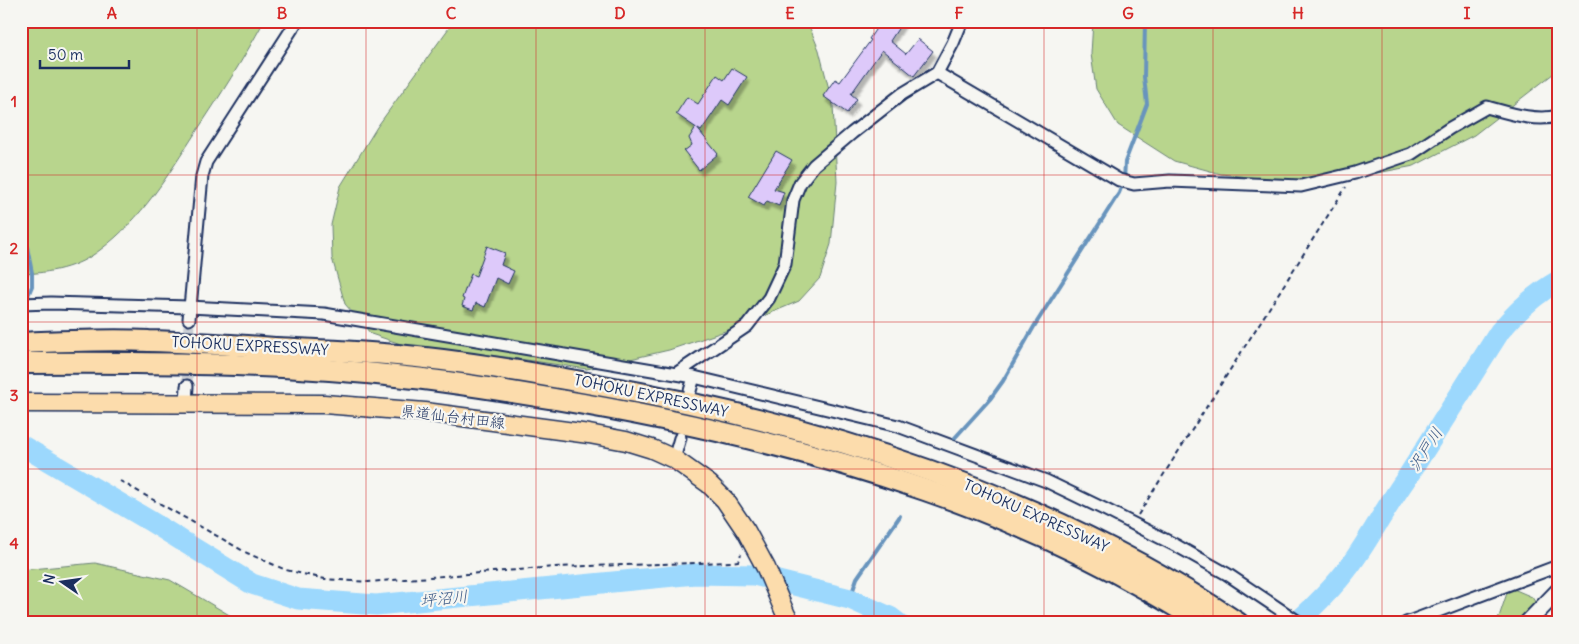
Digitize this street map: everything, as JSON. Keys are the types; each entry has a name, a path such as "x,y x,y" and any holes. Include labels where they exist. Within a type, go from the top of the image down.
{"highway":[{"name":"TOHOKU EXPRESSWAY","path":"21,343 146,340 401,356 568,379 718,409 822,436 888,456 948,477 1017,505 1094,540 1194,595 1238,623"},
{"name":"TOHOKU EXPRESSWAY","path":"21,363 198,363 397,376 504,390 623,410 712,429 784,446 876,473 1013,523 1093,560 1202,623"}],"main road":[{"name":"県道仙台村田線","path":"21,403 186,394 425,412 589,434 626,441 652,449 674,459 709,484 725,500 746,530 789,619"},
{"path":"1527,623 1558,590"}],"street":[{"path":"189,319 202,176 206,162 297,21"},
{"path":"677,373 747,326 769,298 785,264 793,200 800,184 814,165 902,94 937,73 962,21"},
{"path":"937,73 1123,182 1170,181 1301,186 1355,173 1411,154 1450,128 1487,107 1530,117 1548,119 1558,116"},
{"path":"21,304 51,303 189,307 324,314 583,359 694,376 898,426 1046,481 1176,546 1227,574 1300,623"},
{"path":"690,391 694,376"},
{"path":"674,459 680,438"},
{"path":"1406,623 1558,566"}],"path":[{"path":"1132,524 1355,173"},
{"path":"120,480 247,554 286,570 325,579 368,582 554,567 731,562 738,561 742,552"}],"green space":[{"path":"21,21 264,21 231,78 175,164 129,225 100,250 82,261 53,271 21,274"},
{"path":"454,21 807,21 819,50 833,105 837,182 831,244 820,278 799,301 740,326 669,350 587,369 404,345 371,334 345,304 332,258 331,225 340,187 377,127"},
{"path":"1093,21 1558,21 1558,70 1474,135 1414,166 1351,178 1276,180 1221,174 1174,161 1118,125 1096,89 1091,54"},
{"path":"95,563 170,580 243,623 21,623 21,570"},
{"path":"1509,587 1532,597 1548,623 1497,623"}],"building":[{"path":"881,21 903,21 890,41 906,54 918,39 933,51 914,76 882,50 851,94 857,99 847,113 823,96 835,79 840,82 871,40 869,39"},
{"path":"732,68 747,77 729,105 722,100 701,131 676,114 687,97 698,104 717,75 724,80"},
{"path":"696,127 718,154 699,170 684,151 692,145 689,138"},
{"path":"776,151 792,160 774,189 784,192 779,206 767,201 764,206 748,197"},
{"path":"487,246 505,253 501,265 514,271 508,284 496,278 485,307 476,303 473,310 462,306 464,299 462,298 471,274 476,276"}],"waterway":[{"path":"952,441 990,399 1003,381 1035,325 1119,193 1124,180 1125,162 1147,104 1144,77 1145,21"},
{"path":"21,196 26,207 27,247 32,273 32,286 27,298"},
{"name":"沢戸川","path":"1296,623 1328,592 1356,557 1500,331 1527,303 1558,281"},
{"name":"坪沼川","path":"21,445 252,584 298,599 376,605 695,574 754,575 850,599 890,617 898,623"},
{"path":"850,599 857,578 900,516"}],"tunnel":[{"path":"187,386 189,319"}]}
